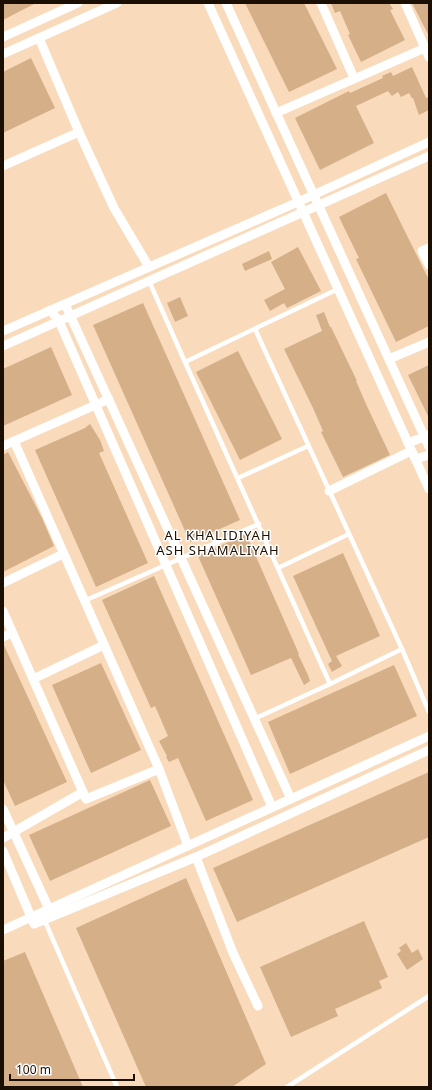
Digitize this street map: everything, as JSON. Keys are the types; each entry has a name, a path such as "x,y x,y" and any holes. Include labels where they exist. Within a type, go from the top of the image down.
{"street":[{"path":"3,37 78,3"},
{"path":"3,54 117,3"},
{"path":"208,3 429,489"},
{"path":"226,3 389,359 427,436 429,447"},
{"path":"321,3 354,78"},
{"path":"405,3 429,57"},
{"path":"39,38 79,132 114,208 149,267"},
{"path":"276,113 425,48"},
{"path":"3,166 79,132"},
{"path":"3,331 298,202 429,142"},
{"path":"3,346 429,156"},
{"path":"429,248 422,251 429,265"},
{"path":"65,304 291,799"},
{"path":"50,310 59,320 272,807"},
{"path":"389,359 429,342"},
{"path":"3,446 108,399"},
{"path":"329,491 412,451 427,436"},
{"path":"14,441 159,769 188,846"},
{"path":"412,451 429,455"},
{"path":"3,583 63,554"},
{"path":"3,611 86,799 159,769"},
{"path":"3,637 12,633"},
{"path":"33,679 104,645"},
{"path":"3,930 429,736"},
{"path":"3,851 34,924 196,857 429,750"},
{"path":"3,838 83,792"},
{"path":"3,809 49,909"},
{"path":"196,857 233,953 258,1006"}],"lane":[{"path":"149,281 330,684"},
{"path":"185,362 338,289"},
{"path":"255,329 402,649 429,712"},
{"path":"238,478 308,446"},
{"path":"84,601 259,524"},
{"path":"278,568 349,534"},
{"path":"254,719 402,649"},
{"path":"44,919 117,1087"},
{"path":"287,1087 429,996"}],"building":[{"path":"3,3 36,3 3,20"},
{"path":"245,3 304,3 337,69 289,92"},
{"path":"331,3 389,3 393,9 390,10 405,40 361,62 348,35 350,34 340,11 335,13"},
{"path":"412,3 429,3 429,36"},
{"path":"31,58 55,108 3,133 3,72"},
{"path":"412,67 426,98 429,97 429,110 419,115 413,98 409,93 401,97 398,92 392,96 388,91 356,106 374,143 320,170 295,118 349,91 350,93 383,78 382,76 391,72 393,76"},
{"path":"386,193 429,280 429,326 396,342 356,259 359,258 339,217"},
{"path":"298,247 321,291 287,308 284,303 270,311 264,300 285,289 271,262"},
{"path":"269,251 272,259 245,271 242,264"},
{"path":"180,297 188,316 175,322 167,303"},
{"path":"143,303 240,520 190,542 93,325"},
{"path":"324,312 390,455 343,477 321,432 323,431 313,408 284,349 322,331 316,315"},
{"path":"51,347 72,395 3,426 3,369"},
{"path":"238,351 282,439 240,460 196,372"},
{"path":"429,365 429,418 408,375"},
{"path":"90,424 100,440 104,451 99,453 148,563 96,587 35,450 85,428"},
{"path":"8,452 42,518 54,546 3,572 3,455"},
{"path":"246,534 308,675 310,681 304,685 291,658 251,675 198,556"},
{"path":"343,553 380,636 336,656 342,666 332,672 328,664 332,661 293,576"},
{"path":"154,576 253,800 206,821 178,758 169,762 166,757 167,756 159,741 168,736 155,706 151,708 102,600"},
{"path":"3,643 67,782 15,806 3,780"},
{"path":"101,663 141,750 91,773 52,685"},
{"path":"394,665 417,716 290,774 268,722"},
{"path":"429,772 429,837 237,922 213,868"},
{"path":"150,780 171,826 50,881 29,835"},
{"path":"186,878 266,1064 232,1087 146,1087 76,928"},
{"path":"364,921 388,977 379,981 382,988 335,1009 338,1016 291,1037 260,967"},
{"path":"406,943 412,953 418,949 423,959 407,970 397,954 401,951 399,948"},
{"path":"25,952 83,1087 3,1087 3,961"}],"district":[{"name":"AL KHALIDIYAH ASH SHAMALIYAH","path":"218,542"}]}
